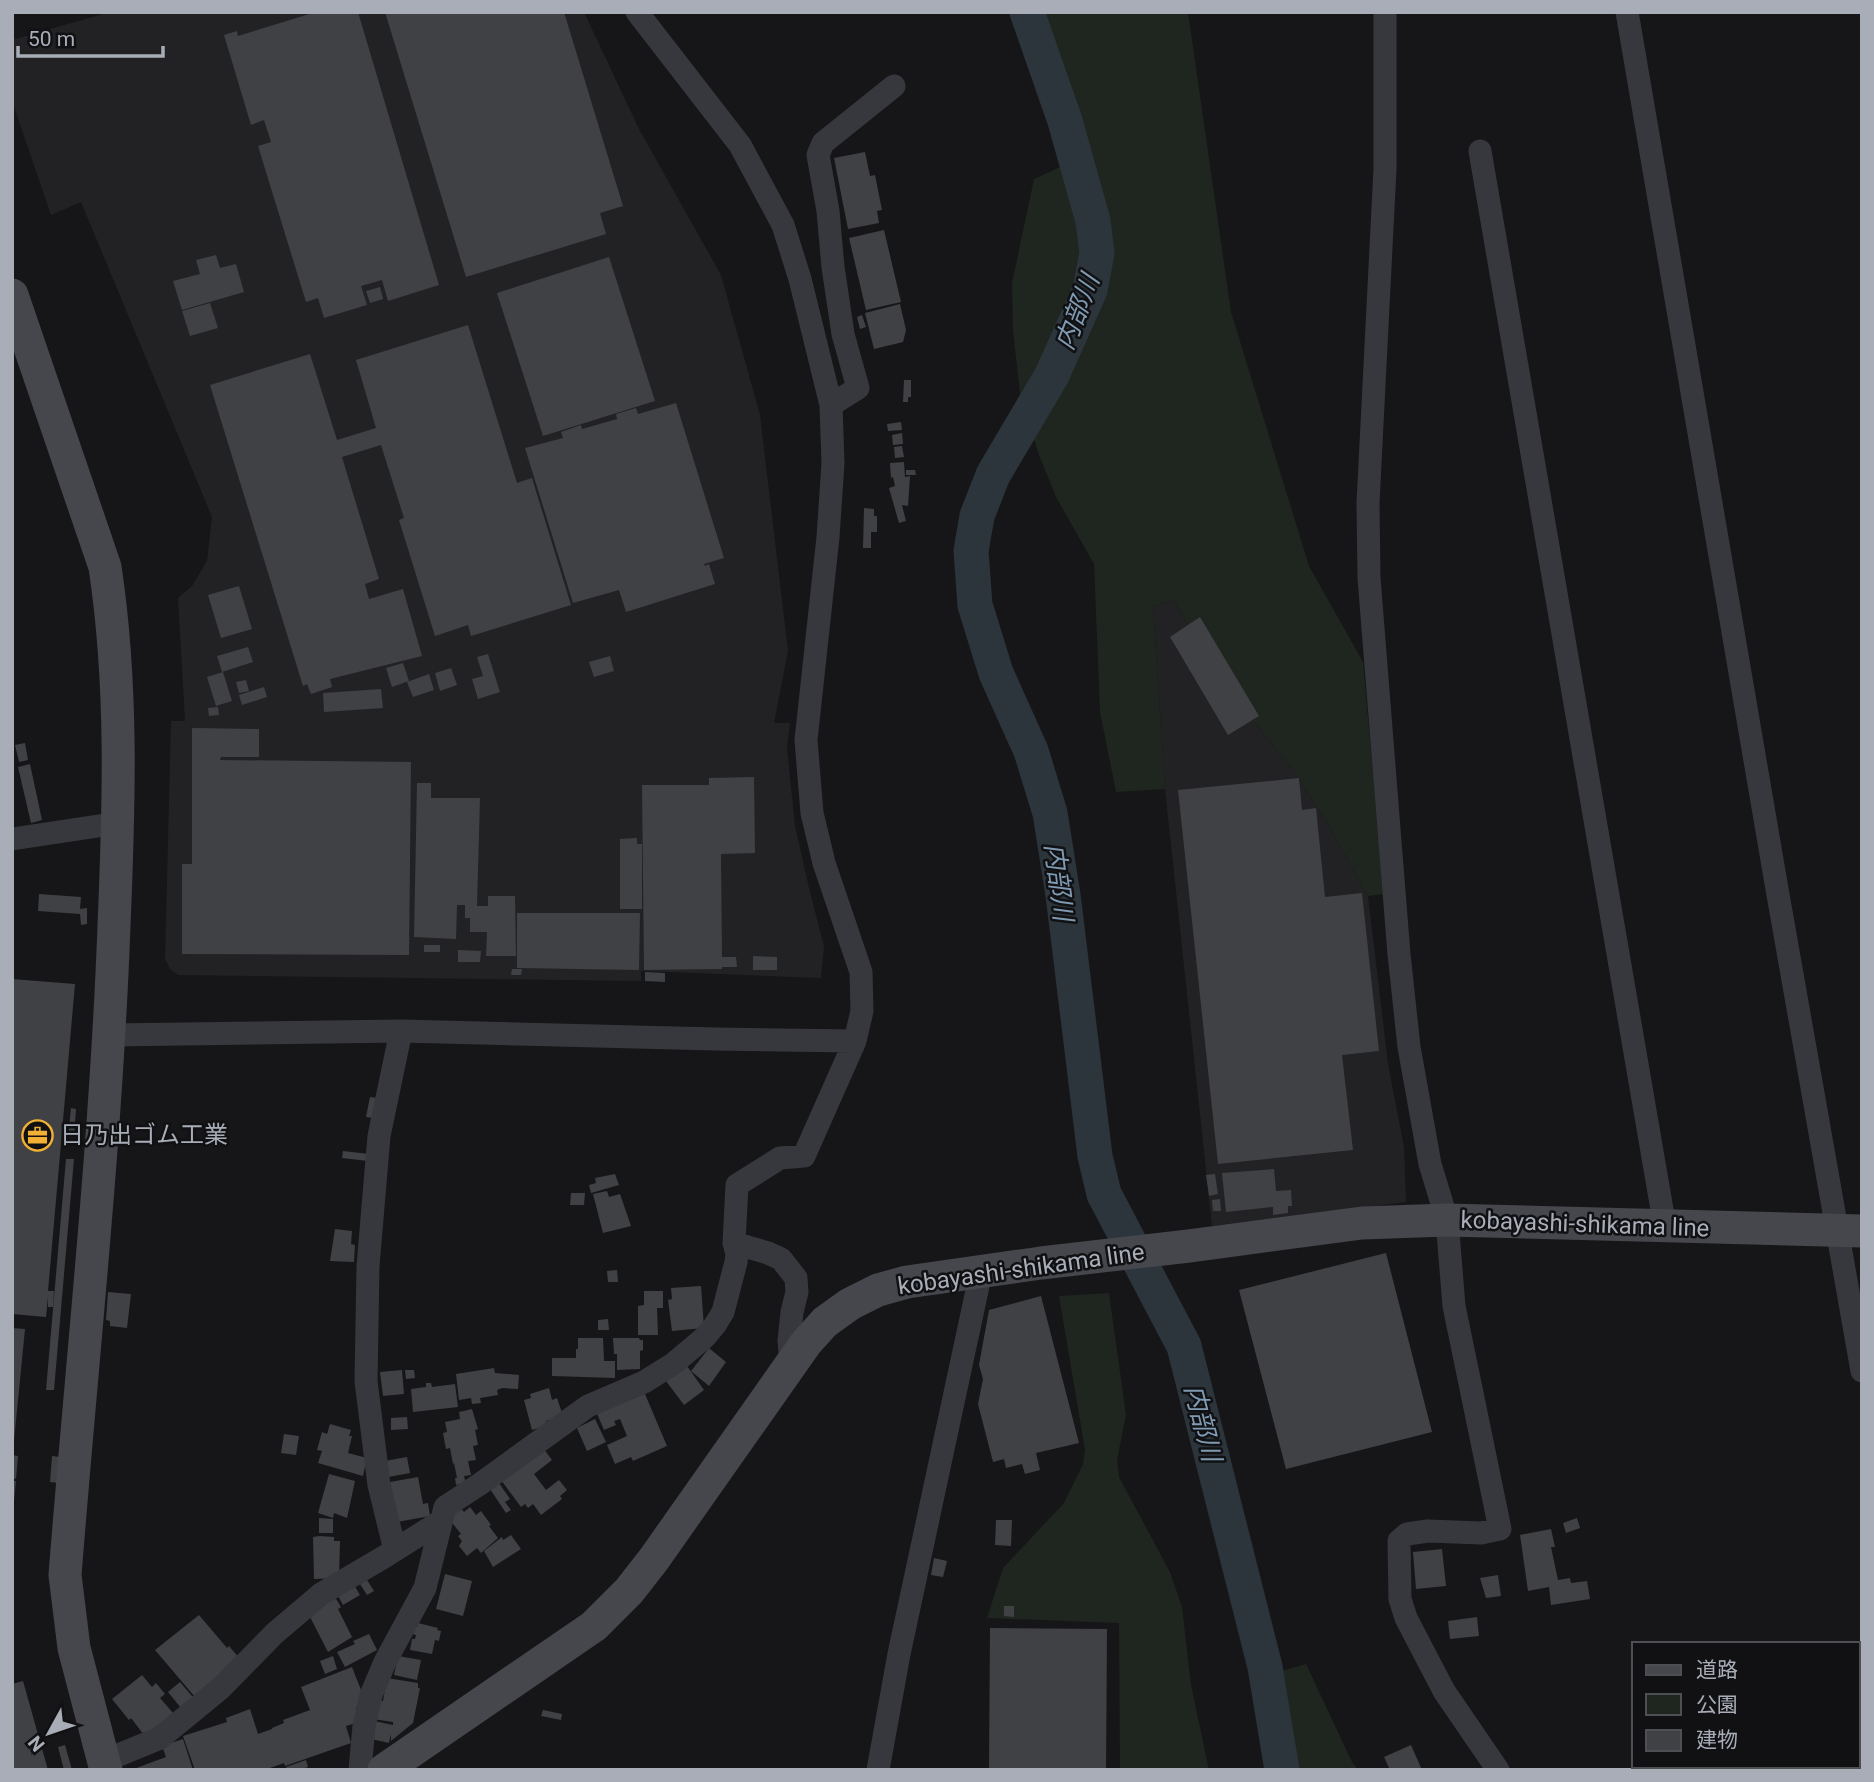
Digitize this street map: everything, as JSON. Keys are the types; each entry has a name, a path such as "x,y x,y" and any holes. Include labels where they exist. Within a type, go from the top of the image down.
{"main road":[{"path":"12,295 105,567 116,662 118,822 110,1035 65,1575 74,1648 105,1766"},
{"name":"kobayashi-shikama line","path":"384,1770 594,1626 620,1600 653,1559 806,1343 825,1322 850,1304 878,1290 907,1282 1041,1263 1362,1223 1447,1220 1849,1231"}],"street":[{"path":"360,1770 363,1726 371,1695 385,1662 425,1588 445,1507 587,1406 644,1381 673,1364 705,1337 723,1312 736,1262 734,1243 737,1185 780,1158 804,1156 855,1041 862,1011 861,972 824,863 812,813 806,740 828,537 833,463 831,405 800,279 783,225 740,145 637,12"},
{"path":"1385,12 1385,169 1369,489 1369,578 1409,1047 1430,1164 1447,1220 1454,1306 1500,1529 1481,1533 1429,1531 1407,1534 1399,1541 1400,1599 1406,1618 1432,1671 1497,1770"},
{"path":"1627,12 1777,890 1849,1231 1862,1371"},
{"path":"831,405 858,388 843,334 828,211 818,155 823,143 894,86"},
{"path":"1480,151 1665,1227"},
{"path":"12,839 118,822"},
{"path":"110,1035 401,1031 855,1041"},
{"path":"394,1550 379,1485 366,1381 368,1266 379,1136 401,1031"},
{"path":"734,1243 781,1259 796,1278 797,1292 789,1340 792,1363"},
{"path":"878,1770 899,1654 981,1272"},
{"path":"105,1766 160,1738 221,1688 275,1633 321,1594 441,1521"}],"shaded area":[{"path":"110,12 584,12 639,129 721,275 760,415 788,651 774,723 790,723 787,748 795,826 824,946 821,978 641,971 641,981 178,975 170,969 165,959 171,721 185,721 178,598 192,586 207,561 212,517 81,202 51,215 12,101 12,40"},
{"path":"1174,600 1221,681 1294,771 1368,896 1388,1064 1404,1147 1406,1202 1212,1226 1165,789 1153,606"}],"green space":[{"path":"1045,12 1188,12 1231,312 1309,566 1363,662 1384,894 1368,896 1294,771 1221,681 1174,600 1153,606 1165,789 1116,792 1100,712 1094,564 1056,497 1039,455 1020,393 1013,331 1012,283 1034,179 1080,158"},
{"path":"1109,1293 1126,1415 1117,1460 1119,1477 1170,1572 1182,1607 1191,1685 1209,1770 1120,1770 1119,1623 987,1618 1003,1568 1064,1503 1083,1464 1085,1450 1059,1296"},
{"path":"1306,1664 1358,1770 1284,1770 1266,1675"}],"building":[{"path":"316,12 358,12 439,285 388,301 382,280 361,286 367,305 324,318 318,298 306,302 258,146 271,142 264,120 251,125 224,35 237,31 238,36"},
{"path":"385,12 564,12 623,206 600,213 606,234 466,277"},
{"path":"865,152 870,176 875,175 882,210 877,211 879,223 848,229 834,158"},
{"path":"884,230 901,302 866,310 849,238"},
{"path":"216,255 220,268 236,264 244,292 182,310 173,281 200,274 196,260"},
{"path":"609,257 655,401 543,436 497,293"},
{"path":"380,287 383,299 370,303 366,291"},
{"path":"210,303 218,328 190,336 182,311"},
{"path":"900,304 906,330 903,342 874,349 865,313"},
{"path":"862,315 866,327 860,329 857,317"},
{"path":"468,325 517,483 532,478 571,605 471,636 468,625 435,636 399,520 404,518 381,445 342,457 379,579 365,584 369,599 403,589 422,656 330,679 332,687 311,694 307,684 303,686 210,385 310,354 337,440 376,428 356,360"},
{"path":"904,380 911,380 911,397 908,397 908,402 903,402"},
{"path":"676,403 724,558 704,564 709,564 715,584 626,612 619,590 573,603 525,448 563,438 561,432 581,425 582,429 617,419 616,414 636,408 638,414"},
{"path":"901,422 902,430 888,431 887,424"},
{"path":"902,433 903,444 893,445 892,435"},
{"path":"902,446 904,457 895,458 894,447"},
{"path":"904,462 905,477 910,476 908,506 902,505 906,521 899,523 889,488 895,486 893,477 891,478 890,463"},
{"path":"906,470 915,470 916,475 906,475"},
{"path":"864,508 874,509 874,516 877,516 877,532 871,532 871,548 863,548"},
{"path":"239,586 252,629 221,638 208,595"},
{"path":"1200,617 1259,716 1228,735 1170,637"},
{"path":"248,647 253,662 222,672 217,656"},
{"path":"488,654 500,692 478,699 472,679 483,676 477,657"},
{"path":"610,656 614,671 594,677 589,662"},
{"path":"403,663 409,681 392,687 386,668"},
{"path":"451,668 457,685 440,691 435,673"},
{"path":"223,672 232,701 216,706 207,677"},
{"path":"429,674 434,690 413,697 407,682"},
{"path":"246,680 249,691 239,693 236,682"},
{"path":"264,687 267,697 242,705 239,695"},
{"path":"381,689 383,708 324,712 323,693"},
{"path":"218,707 219,715 209,716 208,708"},
{"path":"192,728 259,729 259,757 221,757 220,760 411,762 409,955 182,954 182,864 192,864"},
{"path":"25,743 28,760 19,762 15,745"},
{"path":"30,764 42,820 31,823 18,767"},
{"path":"754,777 755,853 721,854 722,957 736,957 737,967 644,970 642,785 709,785 709,778"},
{"path":"1299,778 1302,810 1316,808 1325,897 1362,893 1379,1051 1342,1055 1353,1150 1218,1164 1178,790"},
{"path":"417,783 431,783 431,798 480,798 477,906 488,906 488,896 515,896 516,956 486,956 487,932 470,932 470,918 465,918 465,905 457,905 456,939 414,937"},
{"path":"637,838 637,844 642,844 642,909 620,909 620,839"},
{"path":"39,894 81,897 80,909 87,908 87,924 81,925 80,914 38,911"},
{"path":"517,913 640,913 639,970 517,968"},
{"path":"424,945 440,945 440,952 424,952"},
{"path":"458,950 481,951 480,962 458,962"},
{"path":"753,956 777,957 777,970 753,970"},
{"path":"512,969 522,969 521,975 511,975"},
{"path":"645,972 665,973 665,982 645,981"},
{"name":"日乃出ゴム工業","path":"12,979 75,984 48,1291 54,1291 53,1307 48,1307 48,1297 46,1317 12,1314"},
{"path":"370,1097 377,1098 373,1118 366,1117"},
{"path":"71,1108 76,1109 74,1137 68,1137"},
{"path":"343,1151 369,1154 368,1161 342,1158"},
{"path":"66,1159 74,1159 54,1390 46,1390"},
{"path":"1274,1169 1276,1191 1291,1190 1292,1206 1288,1206 1288,1213 1273,1215 1273,1207 1226,1212 1222,1173"},
{"path":"615,1174 619,1185 591,1193 589,1185 596,1183 595,1178"},
{"path":"1215,1174 1218,1194 1209,1196 1206,1175"},
{"path":"607,1191 609,1197 620,1194 631,1226 603,1233 593,1194"},
{"path":"571,1193 585,1193 584,1205 570,1205"},
{"path":"1220,1199 1221,1211 1213,1211 1212,1200"},
{"path":"335,1229 352,1231 354,1262 330,1261"},
{"path":"1386,1253 1432,1432 1286,1469 1239,1290"},
{"path":"617,1270 618,1282 608,1282 607,1271"},
{"path":"701,1286 704,1328 672,1331 668,1300 672,1299 671,1288"},
{"path":"644,1291 663,1291 663,1308 657,1308 658,1335 638,1335 638,1306 644,1305"},
{"path":"108,1292 131,1294 127,1328 110,1326 110,1321 106,1320"},
{"path":"1041,1296 1079,1443 1036,1453 1040,1470 1025,1474 1022,1464 1006,1468 1004,1459 993,1462 978,1404 983,1379 979,1365 989,1310"},
{"path":"608,1319 609,1330 598,1330 598,1320"},
{"path":"12,1328 25,1329 14,1441 12,1441"},
{"path":"578,1338 603,1338 604,1361 615,1361 615,1378 552,1376 552,1358 576,1358"},
{"path":"613,1338 643,1340 640,1369 617,1370"},
{"path":"709,1348 726,1362 709,1386 691,1371"},
{"path":"687,1366 704,1390 684,1405 666,1381"},
{"path":"494,1368 495,1373 519,1375 518,1389 502,1388 497,1390 498,1395 480,1398 481,1403 472,1404 471,1398 459,1400 456,1374"},
{"path":"402,1370 404,1394 383,1396 380,1372"},
{"path":"405,1370 414,1370 415,1378 406,1379"},
{"path":"426,1383 431,1383 432,1387 455,1384 458,1407 413,1412 411,1389 426,1387"},
{"path":"649,1387 651,1391 645,1394 667,1446 633,1461 631,1457 615,1464 607,1445 627,1436 620,1419 614,1421 616,1425 604,1430 596,1411"},
{"path":"549,1388 552,1400 557,1398 563,1416 546,1421 548,1425 532,1430 524,1400 531,1398 530,1394"},
{"path":"472,1409 478,1429 475,1430 478,1445 473,1446 476,1460 468,1461 471,1475 464,1476 466,1483 456,1485 454,1463 450,1448 446,1449 443,1433 447,1432 445,1422 460,1419 459,1412"},
{"path":"407,1417 408,1429 391,1430 391,1418"},
{"path":"595,1419 606,1442 587,1451 577,1428"},
{"path":"330,1424 351,1430 348,1453 367,1458 363,1476 318,1463 322,1451 317,1450 322,1432 327,1434"},
{"path":"284,1434 299,1436 296,1455 281,1453"},
{"path":"543,1448 552,1460 534,1474 546,1490 559,1480 567,1490 560,1496 562,1499 541,1515 533,1504 528,1508 525,1504 521,1507 501,1480"},
{"path":"12,1455 18,1456 16,1479 12,1478"},
{"path":"52,1456 61,1457 59,1483 50,1482"},
{"path":"407,1457 410,1473 388,1477 385,1461"},
{"path":"329,1474 355,1481 347,1518 334,1513 333,1518 318,1513"},
{"path":"418,1477 423,1504 428,1503 430,1516 397,1522 390,1482"},
{"path":"12,1481 16,1481 14,1501 12,1501"},
{"path":"499,1483 510,1499 505,1502 511,1510 506,1513 490,1489"},
{"path":"460,1507 464,1512 470,1507 476,1515 481,1511 498,1538 481,1553 477,1548 467,1556 459,1546 462,1541 458,1536 461,1534 449,1519"},
{"path":"319,1518 333,1519 333,1533 319,1533"},
{"path":"1577,1518 1580,1528 1566,1533 1563,1523"},
{"path":"996,1520 1012,1520 1011,1546 995,1545"},
{"path":"1551,1529 1555,1547 1551,1547 1558,1580 1570,1578 1571,1583 1587,1581 1590,1599 1551,1605 1549,1587 1528,1591 1520,1535"},
{"path":"511,1535 521,1549 493,1567 484,1551 502,1537 503,1540"},
{"path":"313,1537 334,1537 334,1541 340,1541 339,1578 314,1579"},
{"path":"1442,1549 1446,1586 1416,1589 1413,1552"},
{"path":"934,1558 947,1561 943,1577 931,1575"},
{"path":"445,1574 472,1581 463,1616 436,1609"},
{"path":"1498,1575 1501,1596 1486,1598 1480,1578"},
{"path":"367,1580 374,1591 367,1595 360,1584"},
{"path":"354,1585 360,1595 343,1605 337,1594"},
{"path":"335,1597 352,1637 328,1652 308,1613"},
{"path":"1004,1606 1014,1606 1014,1617 1004,1616"},
{"path":"199,1615 240,1659 195,1697 155,1650"},
{"path":"1477,1617 1479,1636 1450,1639 1448,1621"},
{"path":"418,1623 441,1631 439,1641 435,1640 432,1654 410,1650 412,1639 415,1639 416,1635 412,1634 413,1626 417,1627"},
{"path":"990,1628 1107,1629 1106,1770 989,1770"},
{"path":"369,1634 377,1650 345,1667 337,1652"},
{"path":"333,1656 337,1669 325,1674 320,1661"},
{"path":"398,1656 421,1660 417,1680 394,1675"},
{"path":"352,1667 363,1695 361,1706 356,1707 359,1722 346,1726 351,1743 285,1766 284,1763 264,1770 195,1770 183,1736 227,1722 226,1718 250,1709 258,1734 272,1729 284,1723 283,1720 310,1710 301,1687"},
{"path":"142,1675 152,1687 156,1683 165,1694 160,1698 174,1714 144,1735 112,1699"},
{"path":"387,1678 418,1683 420,1688 413,1723 391,1741 391,1734 389,1743 371,1739 374,1721 393,1725 393,1722 373,1719 376,1700 383,1701"},
{"path":"23,1681 48,1770 12,1770 12,1684"},
{"path":"180,1682 197,1702 185,1713 168,1692"},
{"path":"543,1710 562,1714 561,1720 541,1716"},
{"path":"183,1739 193,1770 131,1770 166,1757 162,1746"},
{"path":"65,1745 72,1770 64,1770 58,1747"},
{"path":"1411,1745 1422,1770 1390,1770 1384,1757"},
{"path":"306,1760 308,1767 287,1770 286,1767"}],"waterway":[{"name":"内部川","path":"1027,12 1065,121 1093,221 1097,253 1090,290 1052,375 993,475 977,516 971,551 975,605 996,673 1031,751 1050,813 1063,895 1095,1156 1104,1194 1184,1346 1265,1667 1282,1770"}],"place":[{"name":"日乃出ゴム工業","path":"37,1135"}]}
